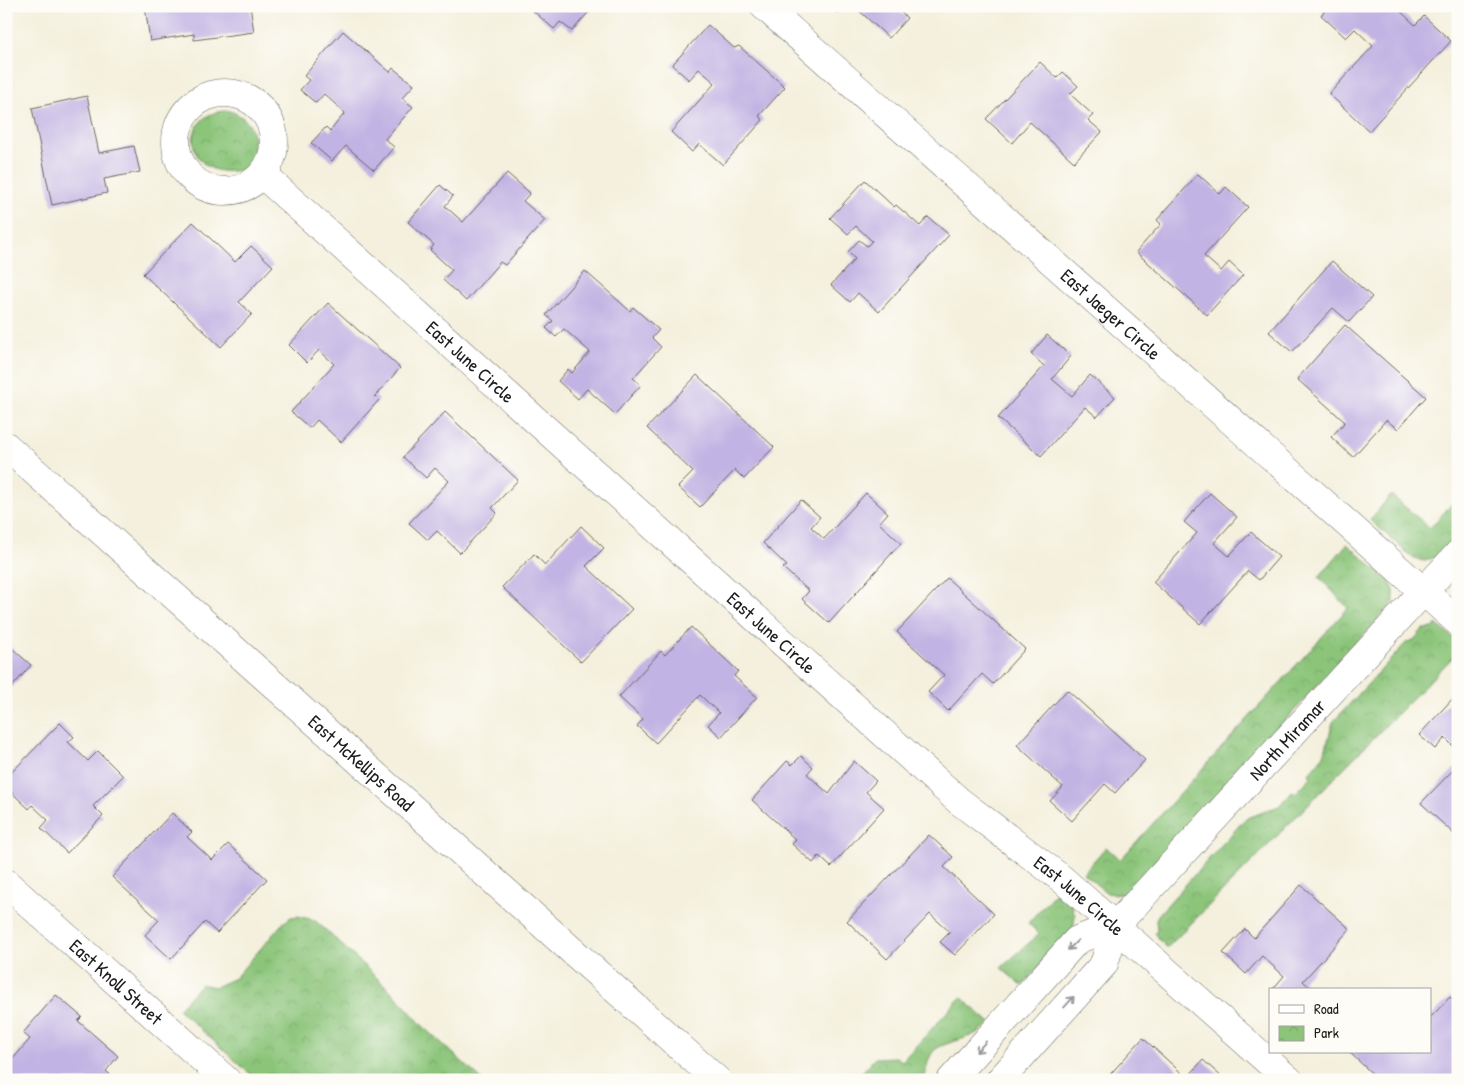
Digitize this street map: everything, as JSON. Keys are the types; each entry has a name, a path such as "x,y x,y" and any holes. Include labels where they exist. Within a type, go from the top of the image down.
{"street":[{"name":"East Jaeger Circle","path":"764,6 1458,622"},
{"name":"East June Circle","path":"263,175 959,801 1062,879 1116,925 1288,1080"},
{"name":"East McKellips Road","path":"6,446 717,1080"},
{"name":"North Miramar","path":"1000,1080 1104,964 1116,925 1458,554"},
{"name":"East Knoll Street","path":"6,883 226,1080"},
{"name":"North Miramar","path":"951,1080 1077,940 1116,925"}],"green space":[{"path":"230,111 245,120 252,132 254,139 254,164 248,169 234,171 217,170 204,164 196,154 193,142 195,131 202,120 213,113"},
{"path":"1391,495 1430,528 1458,497 1458,534 1438,556 1425,561 1414,559 1370,520"},
{"path":"1347,544 1389,581 1394,590 1394,602 1130,890 1122,895 1107,893 1083,873 1106,847 1120,860 1348,608 1319,577"},
{"path":"1436,624 1458,641 1458,652 1167,948 1154,933 1157,932 1156,920 1158,915 1245,819 1279,806 1292,791 1296,793 1311,777 1309,773 1324,755 1333,722 1406,643 1415,639 1423,629 1434,628"},
{"path":"1056,892 1072,905 1075,916 1073,930 1022,986 1001,968 1039,934 1028,923"},
{"path":"298,916 314,920 328,932 394,994 422,1025 482,1080 257,1080 178,1009 201,984 215,987 235,978 282,924 291,917"},
{"path":"961,997 990,1023 975,1034 936,1049 929,1059 925,1080 855,1080 875,1058 896,1057 902,1061"}],"building":[{"path":"145,6 250,6 254,32 194,40 194,34 150,41"},
{"path":"533,6 594,6 572,31 560,22 554,29 531,9"},
{"path":"830,6 843,6 837,13"},
{"path":"854,6 894,6 907,18 889,38"},
{"path":"1329,6 1387,6 1390,9 1395,6 1415,25 1424,16 1451,41 1369,131 1329,94 1373,46 1355,29 1346,38 1321,15"},
{"path":"708,25 734,48 739,46 785,87 759,116 763,120 723,165 699,144 692,152 671,132 715,83 699,69 689,80 672,65"},
{"path":"343,31 390,72 393,68 414,85 402,98 413,107 385,139 394,147 374,170 346,146 332,161 311,143 326,127 330,131 345,113 324,94 316,103 300,90 309,80 304,76"},
{"path":"1040,62 1057,78 1063,72 1078,86 1070,94 1093,115 1088,120 1102,132 1074,162 1030,122 1012,143 986,119"},
{"path":"87,96 99,153 134,146 140,172 104,179 107,193 52,205 32,108"},
{"path":"507,173 530,193 523,201 545,220 505,265 500,262 466,301 443,280 452,270 430,250 434,245 408,222 440,185 453,196 445,206 463,222"},
{"path":"1198,174 1220,194 1226,187 1248,207 1204,256 1221,271 1229,262 1243,275 1207,315 1136,252 1161,224 1157,220"},
{"path":"865,180 894,207 896,205 920,226 928,217 949,235 879,312 858,293 850,302 831,285 855,259 848,252 859,240 867,246 872,241 856,226 848,234 830,218"},
{"path":"193,222 235,262 251,246 273,266 239,302 252,314 221,347 143,274"},
{"path":"1332,261 1372,297 1349,322 1333,308 1292,352 1269,332"},
{"path":"585,271 630,311 633,307 659,330 652,338 661,347 633,378 641,385 615,414 587,389 578,399 558,381 568,369 572,373 590,352 564,329 556,337 546,328 553,321 546,315"},
{"path":"328,303 400,368 375,396 379,400 341,442 317,420 310,428 291,412 334,364 319,350 307,363 289,345"},
{"path":"1345,325 1426,397 1398,429 1386,420 1353,457 1331,437 1345,422 1297,379"},
{"path":"1047,335 1071,356 1052,379 1072,396 1090,375 1115,397 1097,417 1085,407 1041,456 998,418 1044,366 1031,354"},
{"path":"697,375 774,447 744,479 735,470 700,507 678,487 693,472 647,428"},
{"path":"445,412 518,480 492,508 497,513 460,553 437,531 428,540 409,523 449,481 435,468 426,478 403,457"},
{"path":"866,493 888,513 879,523 901,543 829,623 802,599 809,591 783,568 787,566 763,543 801,500 820,517 811,527 824,539"},
{"path":"1210,493 1237,517 1214,543 1229,556 1251,532 1279,557 1259,580 1248,571 1200,624 1153,582 1197,533 1184,522"},
{"path":"581,526 604,548 586,566 632,609 581,662 502,587 534,554 545,565"},
{"path":"947,578 1025,649 993,684 982,674 948,711 928,692 944,675 897,632"},
{"path":"691,627 738,671 734,676 757,697 721,737 708,725 719,713 700,695 656,743 637,726 643,719 619,697 661,651 665,655"},
{"path":"6,643 31,665 6,694"},
{"path":"1067,690 1145,760 1115,793 1105,784 1072,821 1050,801 1063,787 1017,745"},
{"path":"1456,695 1458,751 1445,738 1435,749 1419,735"},
{"path":"60,723 74,737 68,742 88,761 98,751 123,776 93,806 103,816 67,853 41,828 48,820 32,805 29,809 6,787 6,778"},
{"path":"801,756 813,767 807,774 829,794 854,761 876,781 866,792 884,808 831,867 819,856 813,863 792,844 796,840 752,800 787,761 792,765"},
{"path":"1458,765 1458,838 1421,803"},
{"path":"172,813 192,832 187,837 212,860 228,844 267,879 217,933 205,922 171,959 145,935 159,920 112,877"},
{"path":"929,835 953,857 944,867 994,914 955,955 940,942 950,932 930,914 887,959 847,921"},
{"path":"1301,885 1350,929 1303,981 1311,988 1274,988 1284,976 1262,956 1246,974 1223,953 1245,929 1254,938"},
{"path":"56,995 82,1017 78,1021 118,1056 106,1071 116,1080 11,1080 6,1076 6,1067 30,1039 23,1033"},
{"path":"1450,997 1458,1004 1458,1074 1453,1080 1379,1080 1351,1054 1432,1054 1432,1016"},
{"path":"1143,1038 1187,1078 1203,1060 1225,1080 1105,1080"}]}
